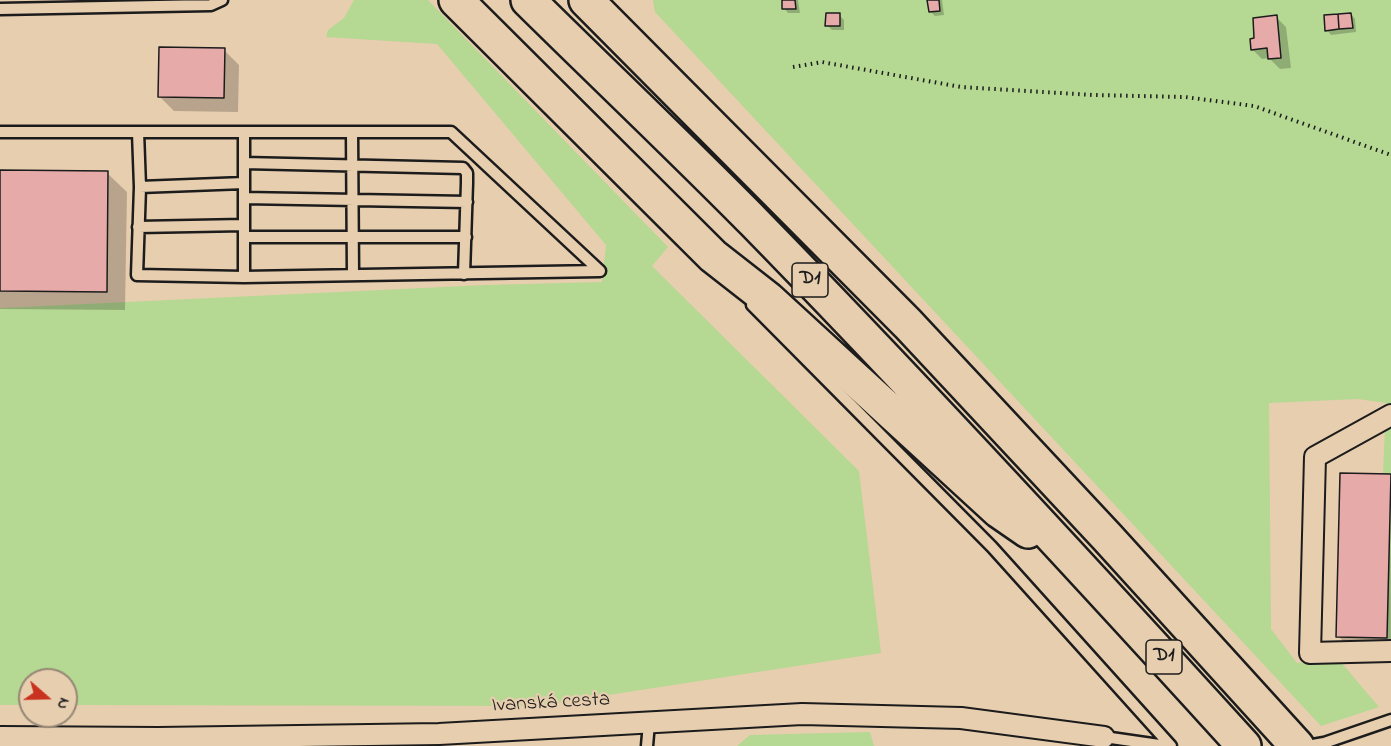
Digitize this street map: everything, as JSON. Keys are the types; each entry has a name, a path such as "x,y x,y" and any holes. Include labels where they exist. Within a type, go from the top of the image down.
{"highway":[{"path":"456,0 713,256 768,298 999,511 1084,569"},
{"name":"D1","path":"528,0 769,237 1084,569 1244,746"},
{"name":"D1","path":"586,0 908,324 1107,537 1296,746"}],"street":[{"path":"1391,415 1315,457 1310,653 1391,651"},
{"name":"Ivanská cesta","path":"0,737 158,738 439,734 802,714 961,718 1104,737"}],"lane":[{"path":"0,9 211,5 222,0"},
{"path":"0,132 138,132 244,133 451,132 600,271 244,277 137,275 140,187 138,132"},
{"path":"352,132 353,275"},
{"path":"244,133 244,277"},
{"path":"244,163 463,168 467,173 464,274"},
{"path":"140,187 244,183"},
{"path":"244,198 467,202"},
{"path":"138,226 244,225"},
{"path":"244,237 466,237"},
{"path":"713,256 744,296 992,547 1168,746"},
{"path":"1307,746 1324,743 1391,720"},
{"path":"647,746 649,723"},
{"path":"1104,737 1168,746"}],"path":[{"path":"793,67 822,62 961,87 1185,97 1254,106 1391,155"}],"green space":[{"path":"354,0 428,0 668,247 652,266 859,471 881,653 537,706 78,705 78,668 18,668 18,705 0,705 0,308 486,285 602,282 606,245 437,44 326,37 328,30 344,18"},
{"path":"653,0 1391,0 1391,639 1387,638 1383,474 1386,403 1358,399 1269,403 1271,629 1297,663 1340,661 1379,707 1321,726 655,12"},
{"path":"870,732 874,746 737,746 750,735"}],"building":[{"path":"782,0 795,0 796,9 782,9"},
{"path":"927,0 939,0 940,11 929,12"},
{"path":"826,13 840,13 840,26 825,26"},
{"path":"1351,13 1353,28 1339,29 1338,14"},
{"path":"1338,14 1339,29 1325,31 1324,15"},
{"path":"1277,15 1281,58 1268,59 1267,48 1251,50 1250,39 1254,38 1253,18"},
{"path":"159,47 225,48 224,98 158,97"},
{"path":"0,170 108,171 107,292 0,291"},
{"path":"1340,473 1391,474 1387,638 1336,637"}]}
